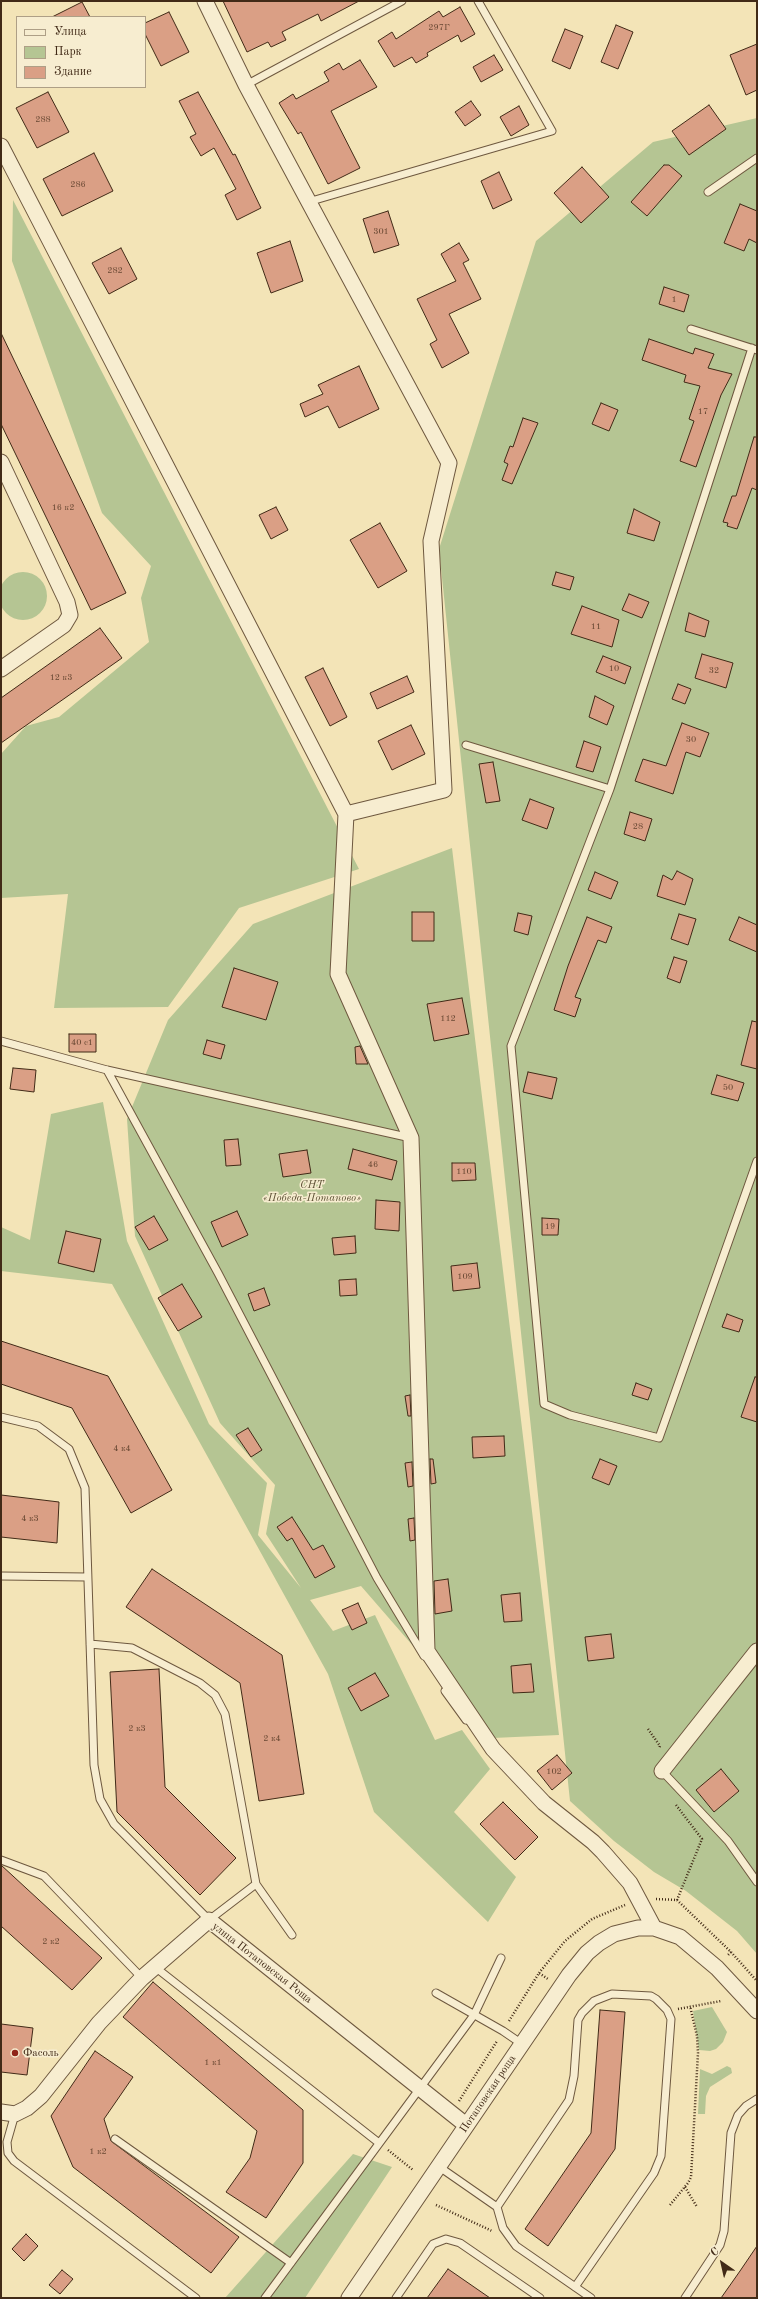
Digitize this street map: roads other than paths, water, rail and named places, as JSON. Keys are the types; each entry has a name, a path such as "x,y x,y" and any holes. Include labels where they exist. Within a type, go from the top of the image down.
{"street":[{"path":"205,1 246,84 308,202 449,463 432,541 444,790 346,814"},
{"path":"1,146 346,814 338,974 411,1138 426,1651 493,1749 544,1803 593,1842 603,1852 630,1883 654,1928 680,1937 695,1949 717,1968 757,2011"},
{"path":"1,462 67,602 70,615 64,625 1,669"},
{"path":"662,1771 757,1651"},
{"name":"улица Потаповская Роща","path":"8,2113 27,2108 41,2096 99,2024 142,1978 209,1920 466,2125"},
{"name":"Потаповская роща","path":"349,2298 569,1975 587,1953 614,1934 638,1928 654,1928"}],"lane":[{"path":"246,84 402,1"},
{"path":"308,202 552,131 478,1"},
{"path":"708,192 757,158"},
{"path":"691,329 755,349 610,790 511,1046 544,1404 570,1415 660,1438 757,1161"},
{"path":"466,745 610,790"},
{"path":"1,1040 107,1070 411,1138"},
{"path":"107,1070 218,1273 377,1578 457,1710 493,1749"},
{"path":"1,1417 38,1426 69,1449 85,1488 94,1765 100,1799 114,1824 209,1920 256,1884"},
{"path":"1,1576 87,1577"},
{"path":"90,1644 132,1648 200,1683 215,1695 225,1714 256,1884 292,1935"},
{"path":"662,1771 728,1841 757,1882"},
{"path":"1,1860 44,1876 142,1978"},
{"path":"265,2298 474,2015 501,1958"},
{"path":"155,1967 379,2142"},
{"path":"436,1993 503,2031 522,2044"},
{"path":"497,2206 568,2100 574,2076 578,2020 582,2013 594,2001 612,1994 651,1996 667,2010 671,2018 662,2156 654,2173 575,2287"},
{"path":"685,2298 720,2245 724,2231 731,2133 738,2116 746,2106 757,2099"},
{"path":"8,2113 8,2153 14,2161 196,2298"},
{"path":"115,2139 291,2263"},
{"path":"438,2166 497,2206 503,2228 510,2240 516,2246 591,2298"},
{"path":"396,2298 433,2244 446,2239 460,2243 540,2298"}],"place":[{"name":"Фасоль","path":"15,2053"}],"park label":[{"name":"СНТ «Победа-Потапово»","path":"312,1191"}]}
